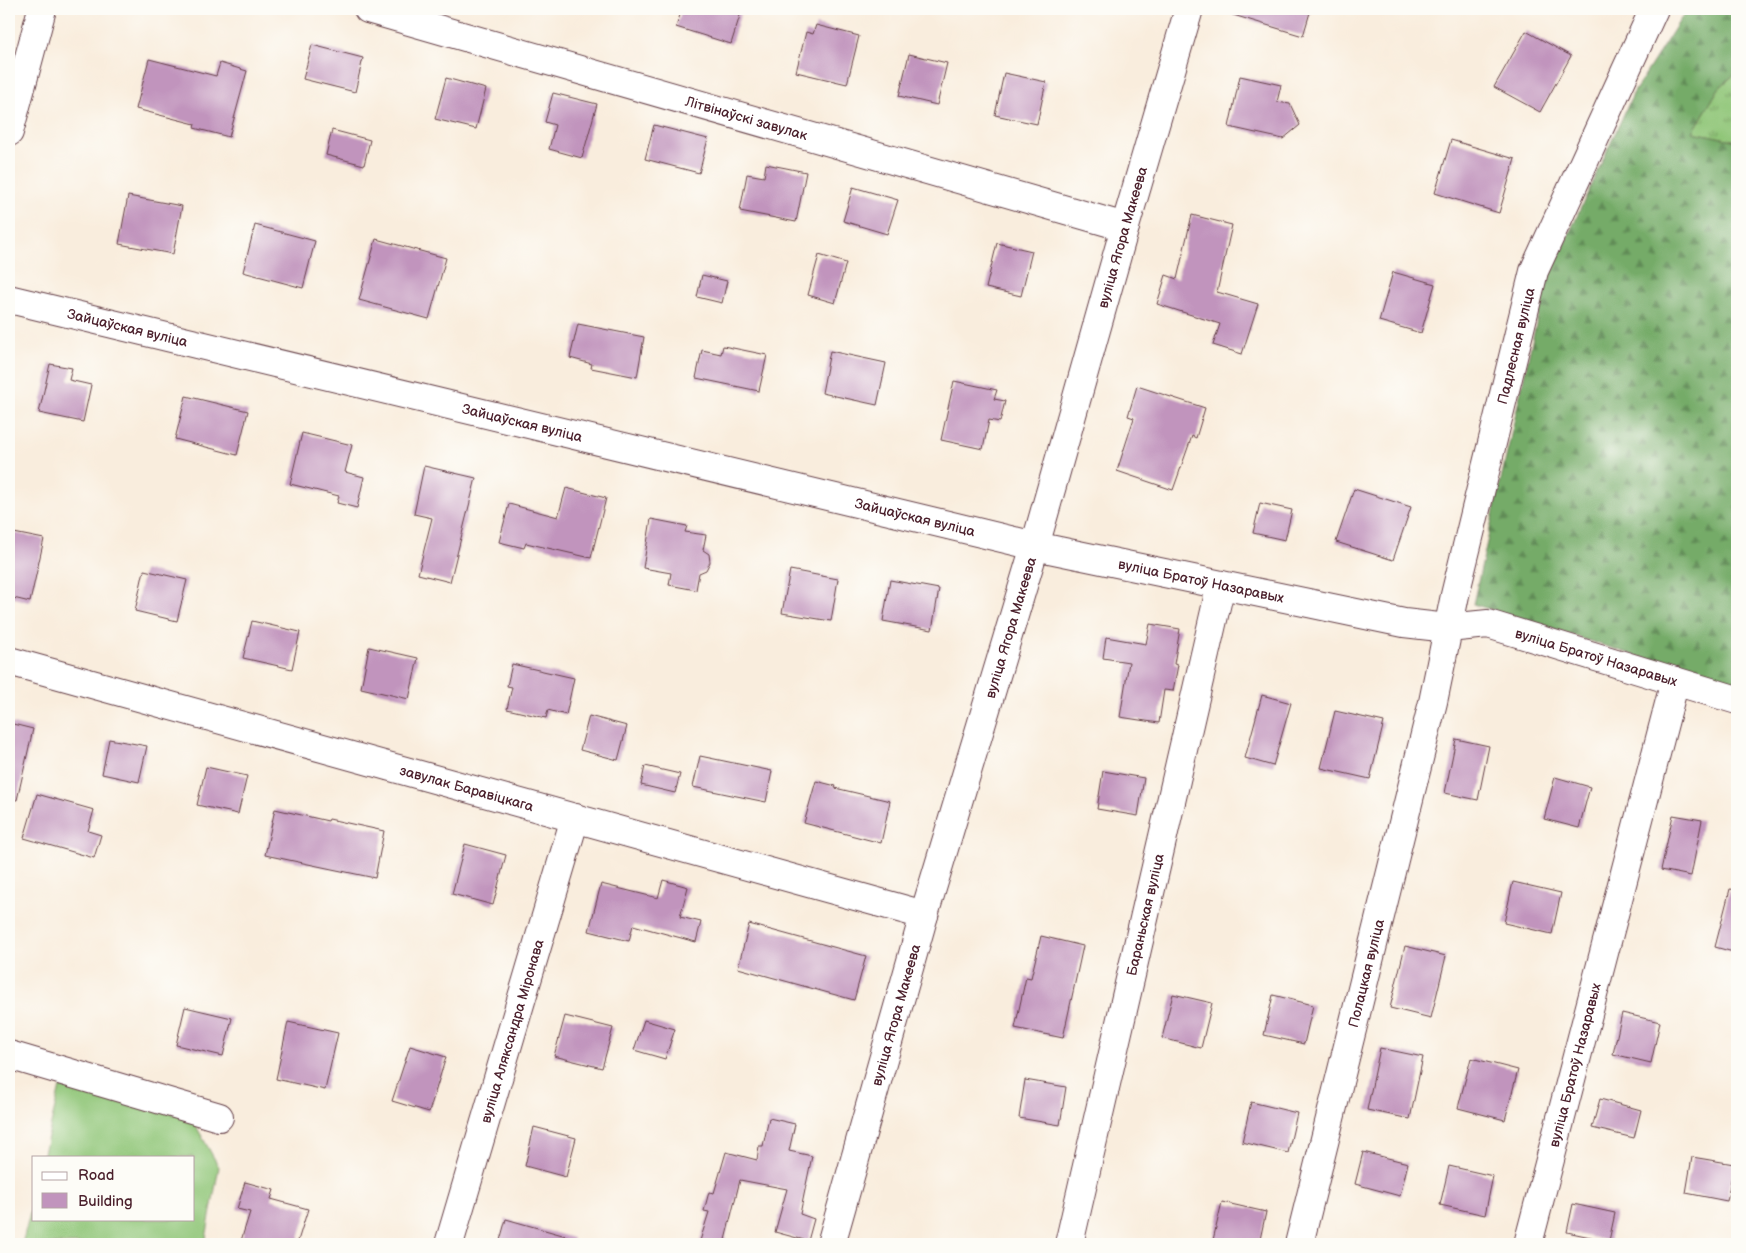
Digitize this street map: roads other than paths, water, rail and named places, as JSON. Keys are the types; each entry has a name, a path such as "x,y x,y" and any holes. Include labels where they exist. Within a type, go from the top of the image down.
{"street":[{"path":"9,132 42,9"},
{"name":"Літвінаўскі завулак","path":"368,9 1125,227"},
{"name":"вуліца Ягора Макеева","path":"831,1244 924,915 1035,546 1189,9"},
{"name":"Падлесная вуліца","path":"1433,702 1455,595 1534,271 1654,9"},
{"name":"Зайцаўская вуліца","path":"9,299 1035,546"},
{"name":"вуліца Братоў Назаравых","path":"1035,546 1404,623 1448,628 1488,624 1675,681 1528,1244"},
{"name":"Бараньская вуліца","path":"1069,1244 1221,585"},
{"name":"завулак Баравіцкага","path":"9,662 924,915"},
{"path":"1675,681 1737,700"},
{"name":"Полацкая вуліца","path":"1299,1244 1433,702"},
{"name":"вуліца Аляксандра Міронава","path":"449,1244 574,818"},
{"path":"9,1055 219,1116"}]}
